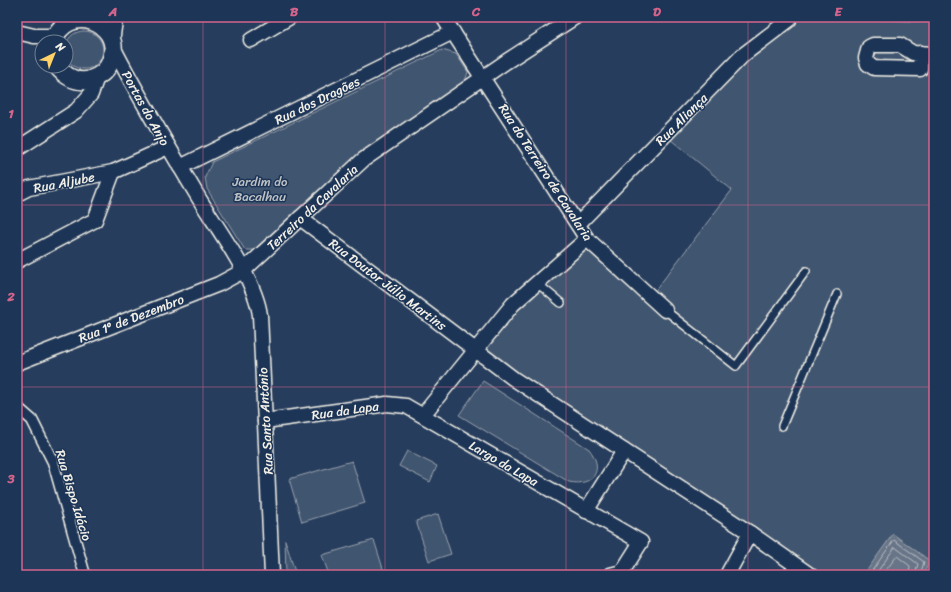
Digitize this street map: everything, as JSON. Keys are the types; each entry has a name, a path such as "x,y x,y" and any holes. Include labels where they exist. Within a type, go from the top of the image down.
{"street":[{"path":"66,74 69,77 78,80 88,80 97,77 104,72 110,64 114,17"},
{"path":"251,40 290,17"},
{"name":"Rua do Terreiro de Cavalaria","path":"443,17 587,239 665,310"},
{"name":"Terreiro da Cavalaria","path":"243,271 363,160 484,79 507,61 575,17"},
{"path":"58,34 67,23 90,19 107,31 112,43"},
{"name":"Rua Aliança","path":"578,224 744,55 789,20"},
{"path":"17,32 34,36"},
{"name":"Rua dos Dragões","path":"180,167 453,32"},
{"name":"Portas do Anjo","path":"112,43 180,167"},
{"path":"471,60 492,66 507,61"},
{"path":"17,149 76,111 91,94 97,77"},
{"name":"Rua Aljube","path":"17,194 29,188 113,172 168,147"},
{"path":"180,167 243,271"},
{"path":"17,261 95,220 113,172"},
{"name":"Rua Doutor Júlio Martins","path":"300,218 475,349"},
{"path":"423,415 513,304 587,239"},
{"name":"Rua 1º de Dezembro","path":"17,363 219,284 243,271"},
{"name":"Rua Santo António","path":"243,271 255,294 259,308 272,575"},
{"path":"475,349 514,379 750,532 810,575"},
{"name":"Rua da Lapa","path":"265,421 387,404 406,406 423,415"},
{"name":"Rua Bispo Idácio","path":"17,408 32,420 53,462 85,575"},
{"name":"Largo da Lapa","path":"423,415 641,542 616,574"},
{"path":"586,511 624,451"},
{"path":"727,575 750,532"}],"lane":[{"path":"665,310 736,366 806,271"},
{"path":"537,283 561,303"},
{"path":"782,426 836,294"}],"green space":[{"path":"804,17 934,22 934,575 799,575 475,349 588,240 651,296 732,190 665,135 789,20"},
{"path":"84,31 91,33 97,37 102,46 102,54 97,63 84,69 74,65 74,35"},
{"name":"Jardim do Bacalhau","path":"442,50 456,54 468,72 464,85 263,250 245,250 207,189 205,177 212,162"},
{"path":"483,381 589,449 594,456 596,463 596,470 591,479 578,483 569,482 459,415"},
{"path":"407,451 437,466 430,482 399,466"},
{"path":"352,461 365,503 302,522 289,479"},
{"path":"438,514 451,554 429,561 416,521"},
{"path":"285,540 296,575 286,575"},
{"path":"374,540 385,575 329,575 322,555"}],"water":[{"path":"893,534 930,561 923,575 866,575 865,573"}]}
